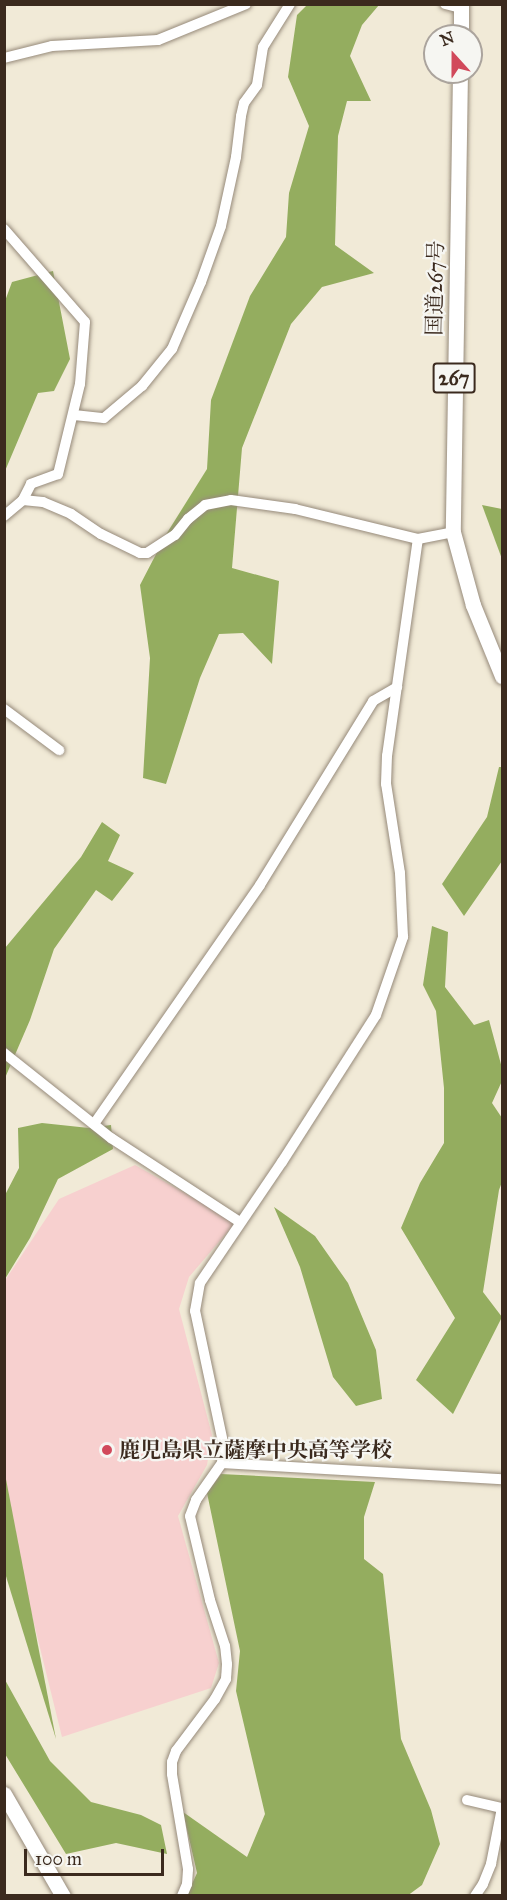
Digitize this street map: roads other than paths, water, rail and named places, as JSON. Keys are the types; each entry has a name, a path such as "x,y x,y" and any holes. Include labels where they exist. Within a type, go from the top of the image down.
{"highway":[{"path":"461,6 461,24"},
{"name":"国道267号","path":"460,84 453,532 473,606 502,676"},
{"path":"4,1794 63,1896"}],"street":[{"path":"4,58 52,46 158,40 246,4"},
{"path":"74,415 104,418 142,386 172,349 201,282 221,226 236,157 244,103 257,85 263,47 290,4"},
{"path":"445,4 461,6"},
{"path":"4,229 85,322 80,384 58,474 31,484 23,500 4,516"},
{"path":"23,500 43,502 71,514 101,534 140,553 147,553 175,535 188,519 205,505 231,500 295,509 418,539 453,532"},
{"path":"182,1896 187,1884 188,1869 172,1762 176,1751 215,1699 226,1679 227,1664 225,1646 207,1590 190,1516 196,1500 222,1463 224,1447 195,1311 200,1283 376,1015 403,937 402,891 386,784 390,732 418,539"},
{"path":"94,1124 260,885 373,701 397,687"},
{"path":"4,709 59,750"},
{"path":"4,1053 94,1124 240,1222"},
{"path":"222,1463 502,1479"},
{"path":"467,1800 502,1808 490,1864 483,1884 475,1896"}],"place":[{"name":"鹿児島県立薩摩中央高等学校","path":"107,1450"}]}
